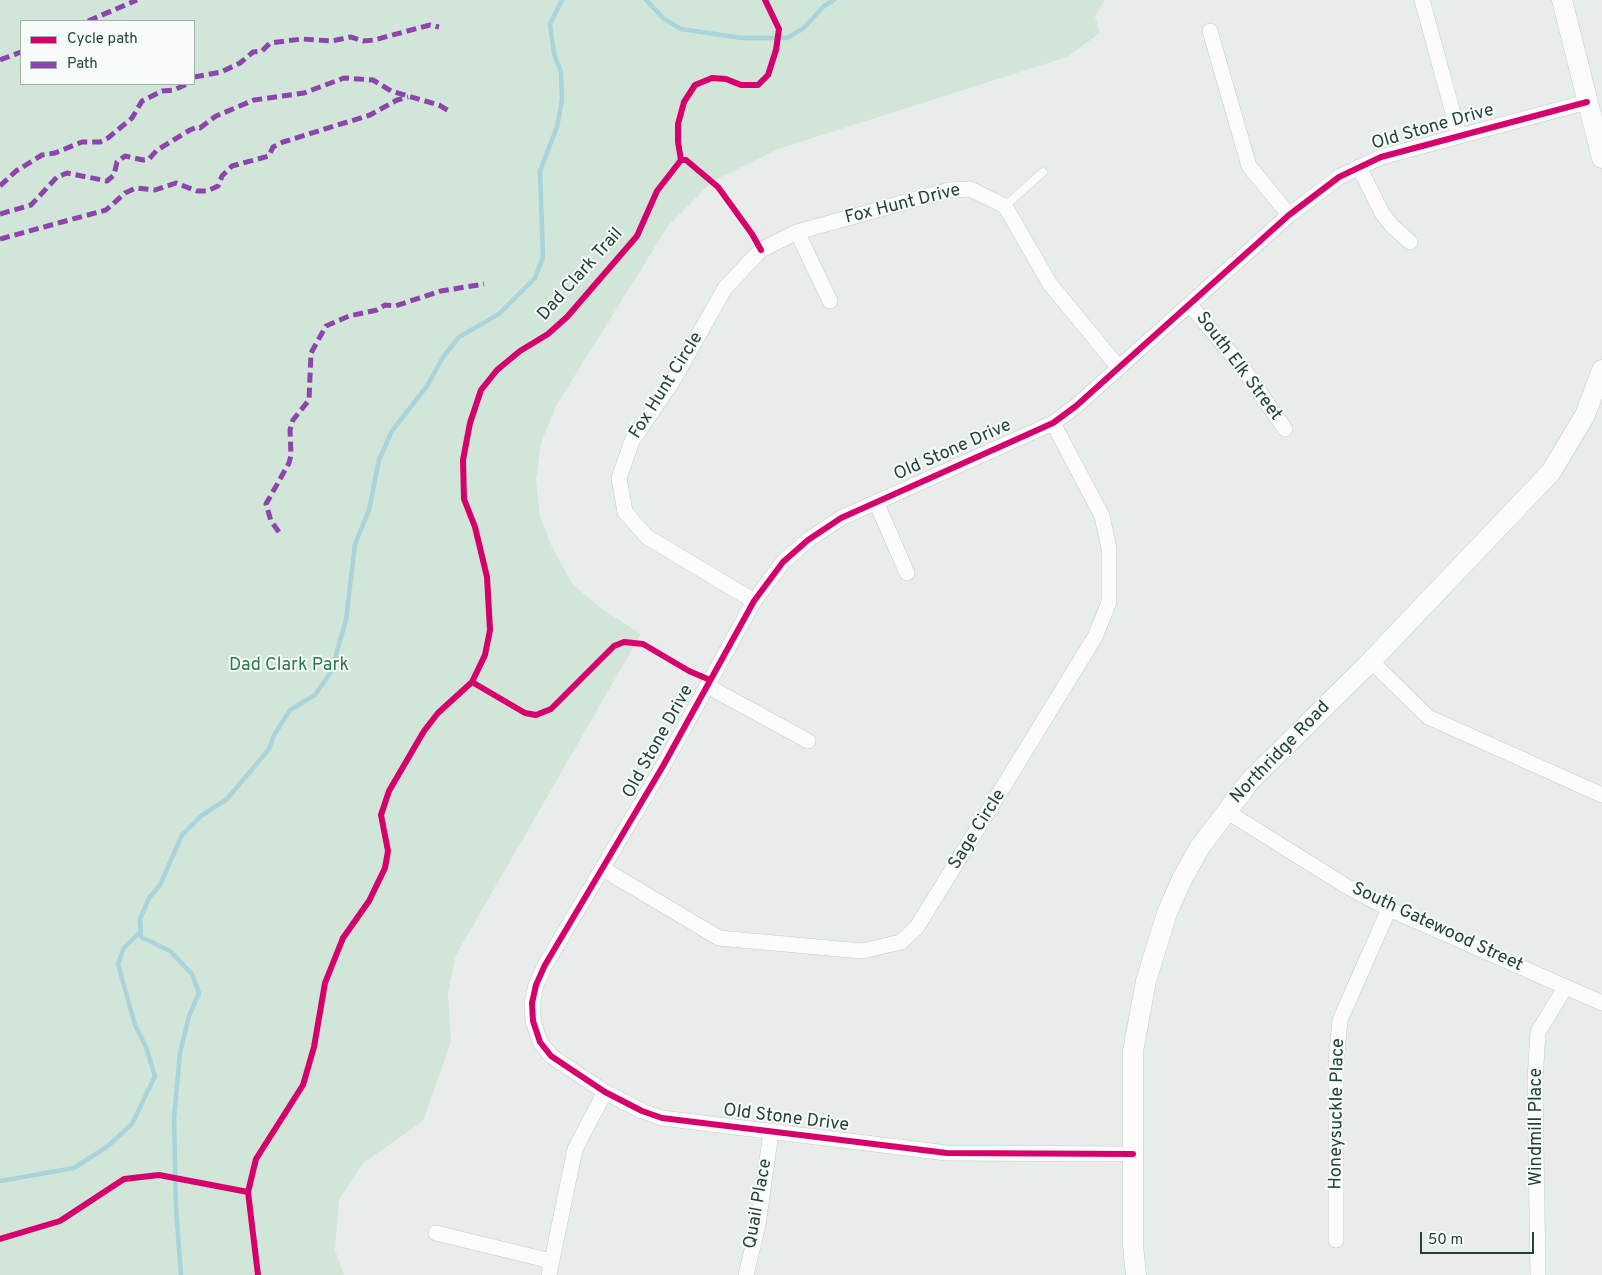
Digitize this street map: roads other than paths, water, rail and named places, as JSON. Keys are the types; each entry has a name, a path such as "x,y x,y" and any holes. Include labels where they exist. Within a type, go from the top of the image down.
{"street":[{"path":"1422,0 1459,135"},
{"path":"1562,0 1602,158"},
{"path":"1210,31 1249,166 1289,216"},
{"name":"Old Stone Drive","path":"1134,1154 947,1153 662,1118 642,1111 605,1092 551,1056 540,1042 534,1021 532,1003 536,985 545,965 602,870 754,601 783,562 808,540 841,518 1052,422 1076,406 1289,216 1339,177 1381,157 1587,102"},
{"path":"1358,167 1382,213 1392,226 1410,242"},
{"name":"Fox Hunt Drive","path":"797,232 949,190 970,189 1005,206"},
{"path":"1005,206 1050,284 1119,368"},
{"path":"797,232 830,301"},
{"name":"Fox Hunt Circle","path":"754,601 647,538 626,512 619,478 632,441 672,382 725,288 760,250 797,232"},
{"name":"South Elk Street","path":"1190,306 1242,367 1285,429"},
{"name":"Northridge Road","path":"1136,1275 1133,1245 1133,1051 1146,981 1167,913 1182,879 1200,847 1226,810 1250,781 1371,661 1551,472 1585,415 1602,370"},
{"name":"Sage Circle","path":"602,870 719,938 862,951 901,942 917,928 1095,637 1109,602 1109,548 1102,516 1052,422"},
{"path":"876,502 907,573"},
{"path":"1371,661 1428,718 1602,795"},
{"path":"707,686 808,741"},
{"name":"South Gatewood Street","path":"1226,810 1346,886 1389,910 1602,1004"},
{"name":"Honeysuckle Place","path":"1336,1240 1336,1063 1340,1020 1389,910"},
{"name":"Windmill Place","path":"1538,1275 1535,1080 1538,1032 1565,988"},
{"path":"436,1233 550,1268 575,1149 605,1092"},
{"name":"Quail Place","path":"746,1275 758,1225 771,1132"}],"lane":[{"path":"1005,206 1043,172"}],"waterway":[{"path":"181,1275 176,1208 174,1118 180,1053 189,1016 199,993 192,974 170,951 141,937 140,919 149,898 160,885 182,835 201,816 227,799 269,749 274,735 290,710 315,695 331,672 346,620 355,544 369,510 379,460 392,431 427,386 443,357 459,337 499,314 535,278 543,257 540,171 557,127 562,100 561,72 554,54 550,24 562,0"},
{"path":"646,0 664,19 681,29 742,38 787,38 804,28 824,6 834,0"},
{"path":"0,1181 74,1168 108,1146 132,1124 155,1076 146,1047 135,1025 118,964 124,948 141,931"}],"park label":[{"name":"Dad Clark Park","path":"289,666"}]}
